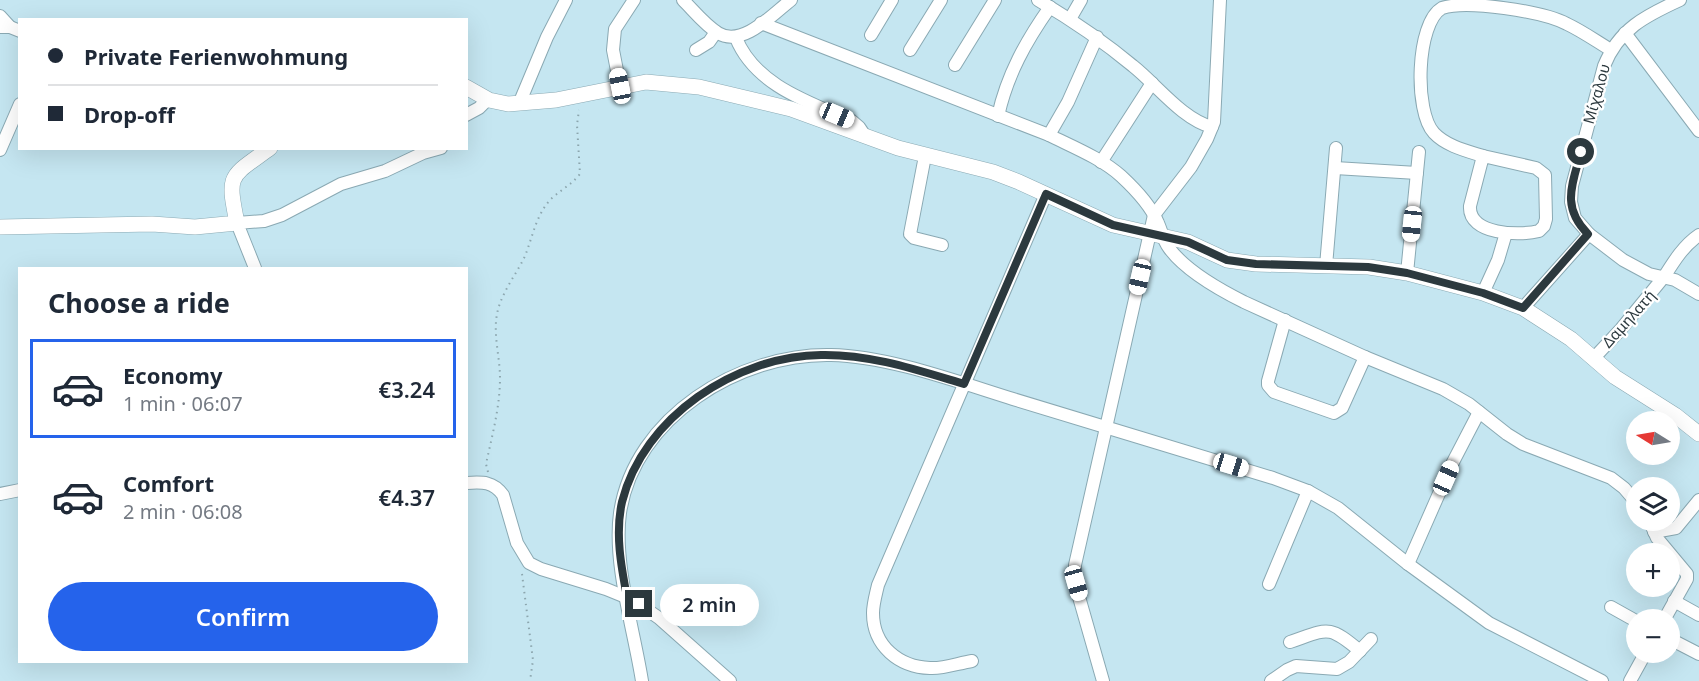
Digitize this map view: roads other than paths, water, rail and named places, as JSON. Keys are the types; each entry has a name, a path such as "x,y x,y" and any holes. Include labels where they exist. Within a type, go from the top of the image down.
{"street":[{"path":"519,104 550,30 566,0"},
{"path":"620,86 613,50 615,29 634,0"},
{"path":"683,0 716,33 730,38 746,34 791,0"},
{"path":"871,35 892,0"},
{"path":"910,50 941,0"},
{"path":"955,65 995,0"},
{"path":"1038,0 1097,38 1193,120 1212,127"},
{"path":"1070,19 1081,0"},
{"path":"1154,215 1191,167 1212,127 1215,114 1220,0"},
{"name":"Μίχαλου","path":"1680,0 1654,11 1634,24 1611,50 1604,66 1570,195 1575,218 1588,234 1607,250 1639,270 1654,276 1676,280 1699,294"},
{"path":"1484,156 1470,206 1471,217 1482,227 1506,233 1539,231 1546,219 1545,175 1536,168 1484,156 1444,141 1434,133 1425,120 1422,104 1421,65 1431,20 1441,8 1455,3 1476,2 1527,11 1567,24 1611,50"},
{"path":"998,116 1006,86 1017,59 1050,7"},
{"path":"0,16 10,28"},
{"path":"761,23 1049,135 1101,162 1123,178 1154,215 1156,235 1107,428 1075,574 1103,681"},
{"path":"696,50 709,42 716,33"},
{"path":"1624,33 1699,130"},
{"path":"736,38 747,59 771,81 798,98 852,121 865,136"},
{"path":"1049,135 1068,102 1097,38"},
{"path":"468,88 501,104 519,104 653,82 699,87 791,109 925,156 993,172 1113,225 1188,242 1220,258 1235,262 1368,267 1407,273 1483,293 1523,308 1571,339 1615,377 1675,415 1699,434"},
{"path":"1101,162 1152,83"},
{"path":"468,114 480,108 488,99"},
{"path":"0,150 18,109"},
{"path":"1326,266 1336,148"},
{"path":"255,267 237,224 230,190 231,182 240,170 267,150"},
{"path":"0,227 152,224 195,227 264,221 282,216 341,184 385,171 434,150"},
{"path":"1407,273 1419,152"},
{"path":"925,156 910,234 914,238 942,245"},
{"path":"1335,168 1417,173"},
{"path":"972,661 932,668 914,666 897,659 880,642 875,630 873,612 878,585 1046,194"},
{"path":"1483,293 1498,260 1506,233"},
{"path":"1523,308 1588,234"},
{"path":"1156,235 1174,254 1209,281 1235,297 1365,357 1443,389 1459,397 1523,444 1611,478 1626,490"},
{"name":"Δαμηλατή","path":"1593,358 1629,321 1664,278 1675,260 1699,235"},
{"path":"1285,320 1268,381 1270,389 1274,392 1334,413 1341,408 1365,357"},
{"path":"642,681 620,558 619,527 622,502 627,486 642,455 660,431 682,409 707,391 742,372 770,362 791,357 819,355 868,358 964,384 1273,478 1308,491 1338,508 1408,564 1489,622 1602,681"},
{"path":"1408,564 1452,464 1479,412"},
{"path":"468,483 491,483 498,487 503,495 523,556 529,563 627,597 659,618 730,681"},
{"path":"0,494 18,490"},
{"path":"1269,584 1308,491"},
{"path":"1680,523 1699,500"},
{"path":"1655,531 1687,574 1687,579 1670,609"},
{"path":"1674,601 1699,615"},
{"path":"1611,607 1626,615"},
{"path":"1290,642 1331,631 1340,633 1360,651"},
{"path":"1271,681 1296,666 1337,669 1349,662 1371,639"},
{"path":"1680,644 1699,654"},
{"path":"1630,681 1640,663"}]}
